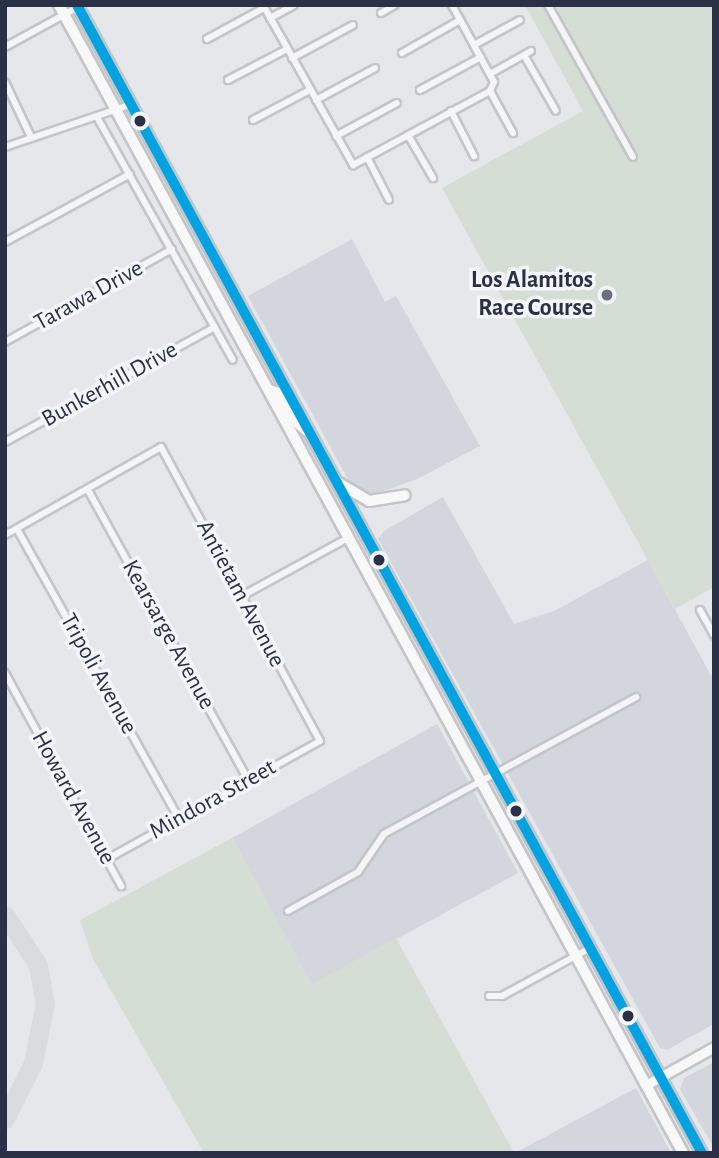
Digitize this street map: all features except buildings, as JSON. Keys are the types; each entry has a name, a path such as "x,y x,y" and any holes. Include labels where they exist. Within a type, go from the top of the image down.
{"main road":[{"path":"77,6 702,1153"},
{"path":"61,10 683,1153"},
{"path":"269,390 281,394 293,419 312,436"},
{"path":"335,481 369,501 405,495"},
{"path":"646,1085 714,1048"}],"street":[{"path":"270,18 294,5"},
{"path":"381,13 394,5"},
{"path":"207,39 263,7 353,165 490,91 494,82 452,5"},
{"path":"548,5 633,157"},
{"path":"5,47 61,10 77,6"},
{"path":"402,53 460,20"},
{"path":"474,45 520,20"},
{"path":"292,58 352,25"},
{"path":"228,80 287,49"},
{"path":"490,74 531,51"},
{"path":"524,55 556,111"},
{"path":"420,90 481,57"},
{"path":"316,100 375,68"},
{"path":"5,82 31,137"},
{"path":"253,120 310,90"},
{"path":"490,91 513,133"},
{"path":"337,136 397,103"},
{"path":"5,147 132,104"},
{"path":"452,111 474,156"},
{"path":"97,117 233,360"},
{"path":"408,135 433,178"},
{"path":"367,157 389,200"},
{"path":"5,242 130,174"},
{"name":"Tarawa Drive","path":"5,342 172,249"},
{"name":"Bunkerhill Drive","path":"5,442 215,327"},
{"name":"Antietam Avenue","path":"88,490 161,447 320,741"},
{"path":"5,535 88,490"},
{"name":"Kearsarge Avenue","path":"88,490 248,780"},
{"name":"Tripoli Avenue","path":"17,529 179,819"},
{"path":"242,596 346,538"},
{"path":"700,610 714,635"},
{"path":"706,621 714,617"},
{"name":"Howard Avenue","path":"5,673 121,886"},
{"path":"288,911 358,872 384,834 636,697"},
{"name":"Mindora Street","path":"107,859 320,741"},
{"path":"489,996 502,996 590,948"}],"shaded area":[{"name":"Los Alamitos Race Course","path":"525,5 714,5 714,587 675,609 442,188 583,111"},
{"path":"352,239 385,302 396,296 480,446 417,479 370,496 360,495 349,481 248,296"},
{"path":"443,497 514,624 554,611 648,560 714,681 714,1024 667,1050 660,1048 378,539 384,531"},
{"path":"437,724 518,873 312,985 232,838"},
{"path":"232,838 312,984 396,938 514,1153 204,1153 93,959 80,920"},
{"path":"714,1062 714,1148 680,1089 684,1078"},
{"path":"636,1088 671,1153 515,1153"}],"taxiway":[{"path":"5,915 38,965 45,1003 33,1063 5,1119"}],"transit line":[{"path":"77,5 702,1153"}],"place":[{"name":"Los Alamitos Race Course","path":"607,295"}]}
